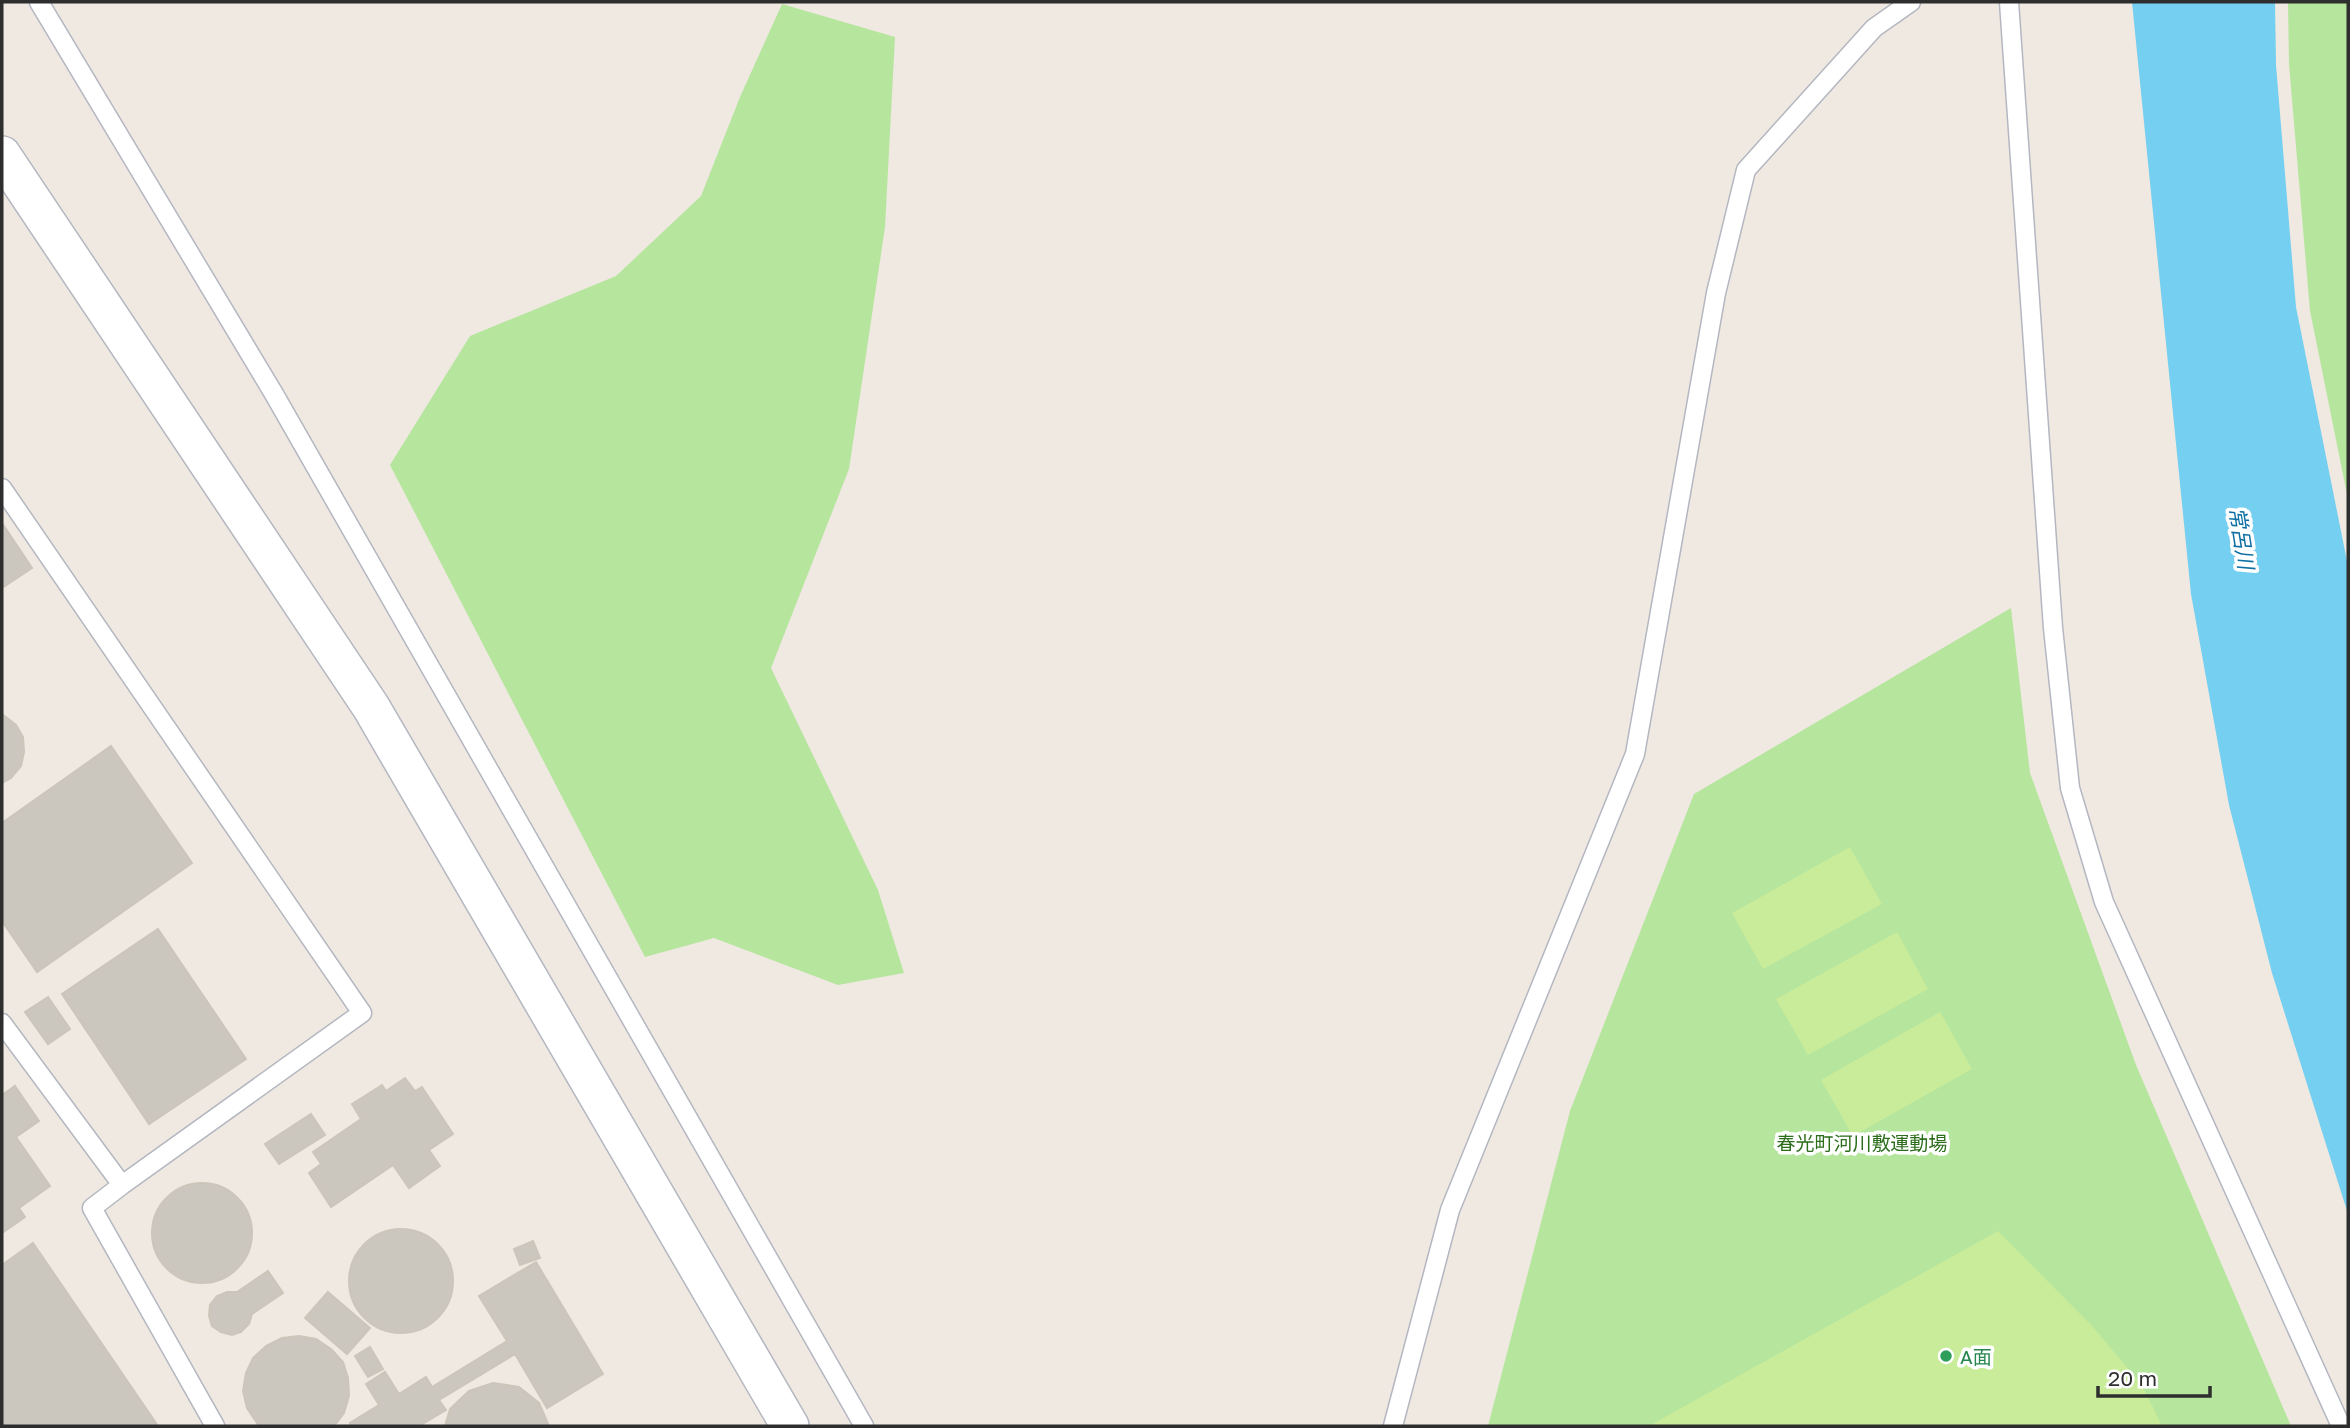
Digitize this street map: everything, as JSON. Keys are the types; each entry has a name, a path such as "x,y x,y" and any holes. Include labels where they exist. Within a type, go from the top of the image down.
{"street":[{"path":"2,155 371,707 790,1426"}],"lane":[{"path":"39,2 281,406 864,1426"},
{"path":"1393,1426 1450,1210 1635,754 1716,293 1746,170 1874,29 1912,2"},
{"path":"2010,2 2053,628 2070,788 2104,902 2342,1426"},
{"path":"2,488 362,1013 92,1208 215,1426"},
{"path":"2,1023 122,1185"}],"green space":[{"path":"2288,2 2348,2 2348,499 2310,311 2289,64"},
{"path":"782,4 895,37 885,227 849,469 771,668 878,890 904,973 838,985 714,938 645,957 390,465 470,336 616,276 701,196 740,97"},
{"name":"春光町河川敷運動場","path":"2011,608 2030,773 2136,1065 2291,1426 1488,1426 1570,1111 1694,794"},
{"path":"1850,847 1882,904 1763,969 1732,913"},
{"path":"1897,932 1928,989 1808,1055 1776,999"},
{"path":"1940,1012 1972,1069 1853,1136 1821,1080"},
{"name":"A面","path":"1998,1231 2092,1326 2142,1385 2162,1426 1649,1426"}],"water":[{"name":"常呂川","path":"2132,2 2275,2 2276,65 2296,307 2348,566 2348,1214 2272,973 2229,805 2191,594"}],"building":[{"path":"2,523 32,568 2,588"},
{"path":"2,714 16,725 23,737 24,752 21,766 11,778 2,783"},
{"path":"111,746 192,863 37,972 2,921 2,823"},
{"path":"158,929 246,1059 149,1124 62,994"},
{"path":"48,997 70,1029 48,1044 25,1012"},
{"path":"405,1078 415,1091 422,1087 453,1134 429,1150 440,1166 409,1188 393,1165 331,1207 309,1173 321,1164 313,1152 361,1119 352,1104 382,1085 386,1091"},
{"path":"15,1086 39,1121 16,1137 50,1186 19,1208 25,1217 2,1233 2,1095"},
{"path":"311,1114 325,1135 279,1164 265,1144"},
{"path":"202,1183 221,1187 237,1198 248,1214 252,1233 248,1252 237,1268 221,1279 202,1283 183,1279 167,1268 156,1252 152,1233 156,1214 167,1198 183,1187"},
{"path":"401,1229 421,1233 438,1244 449,1261 453,1281 449,1301 438,1318 421,1329 401,1333 381,1329 364,1318 353,1301 349,1281 353,1261 364,1244 381,1233"},
{"path":"533,1241 540,1258 520,1265 514,1249"},
{"path":"33,1243 158,1426 2,1426 2,1265"},
{"path":"536,1262 603,1374 547,1408 515,1354 439,1400 446,1410 419,1426 351,1426 350,1423 379,1405 366,1384 385,1372 399,1394 426,1377 432,1387 507,1341 479,1296"},
{"path":"268,1271 283,1293 252,1314 249,1324 241,1332 232,1335 212,1326 210,1305 217,1296 237,1292"},
{"path":"328,1292 370,1328 347,1354 305,1318"},
{"path":"299,1336 316,1339 331,1349 343,1362 348,1378 349,1396 344,1413 334,1426 259,1426 247,1408 243,1391 246,1373 253,1358 266,1346 282,1338"},
{"path":"370,1347 383,1369 368,1377 355,1356"},
{"path":"493,1383 519,1387 539,1403 549,1426 445,1426 450,1409 469,1391"}],"place":[{"name":"A面","path":"1946,1356"}]}
